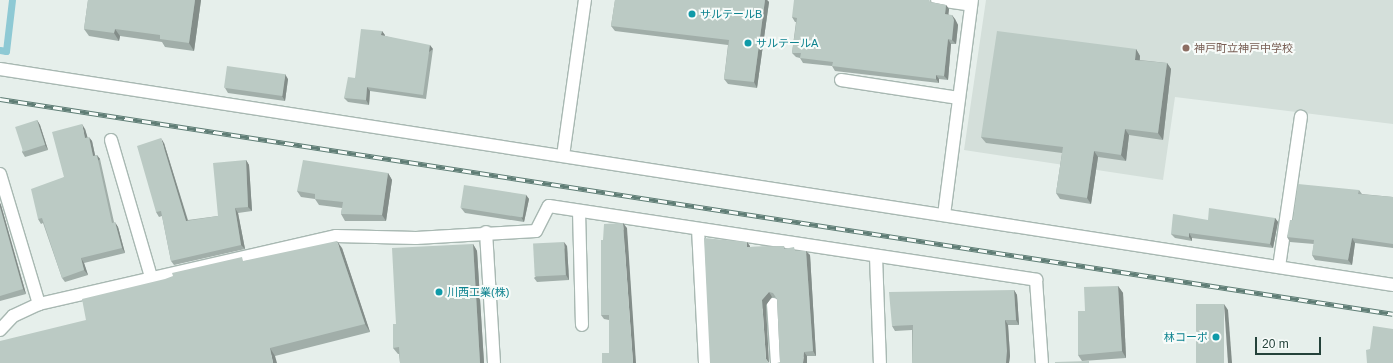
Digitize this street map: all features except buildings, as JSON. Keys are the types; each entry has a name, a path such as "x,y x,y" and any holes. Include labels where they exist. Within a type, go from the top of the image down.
{"street":[{"path":"563,156 585,0"},
{"path":"937,0 971,2 944,214"},
{"path":"0,69 944,214 1393,285"},
{"path":"841,80 959,98"},
{"path":"1279,267 1300,117"},
{"path":"111,140 151,277"},
{"path":"0,174 39,304"},
{"path":"0,330 13,316 39,304 151,277 336,236 416,238 486,232 536,231 549,206 1036,280 1042,363"},
{"path":"580,211 582,324"},
{"path":"698,229 705,363"},
{"path":"486,232 494,363"},
{"path":"876,256 880,363"},
{"path":"773,304 777,363"}],"shaded area":[{"name":"神戸町立神戸中学校","path":"986,0 1393,0 1393,124 1175,97 1163,180 964,150"}],"waterway":[{"path":"0,50 6,51 12,0"}],"railway":[{"path":"0,99 1393,314"}],"place":[{"name":"サルテールB","path":"692,14"},
{"name":"サルテールA","path":"748,43"},
{"name":"神戸町立神戸中学校","path":"1186,48"},
{"name":"川西工業(株)","path":"439,292"},
{"name":"林コーポ","path":"1216,337"}]}
